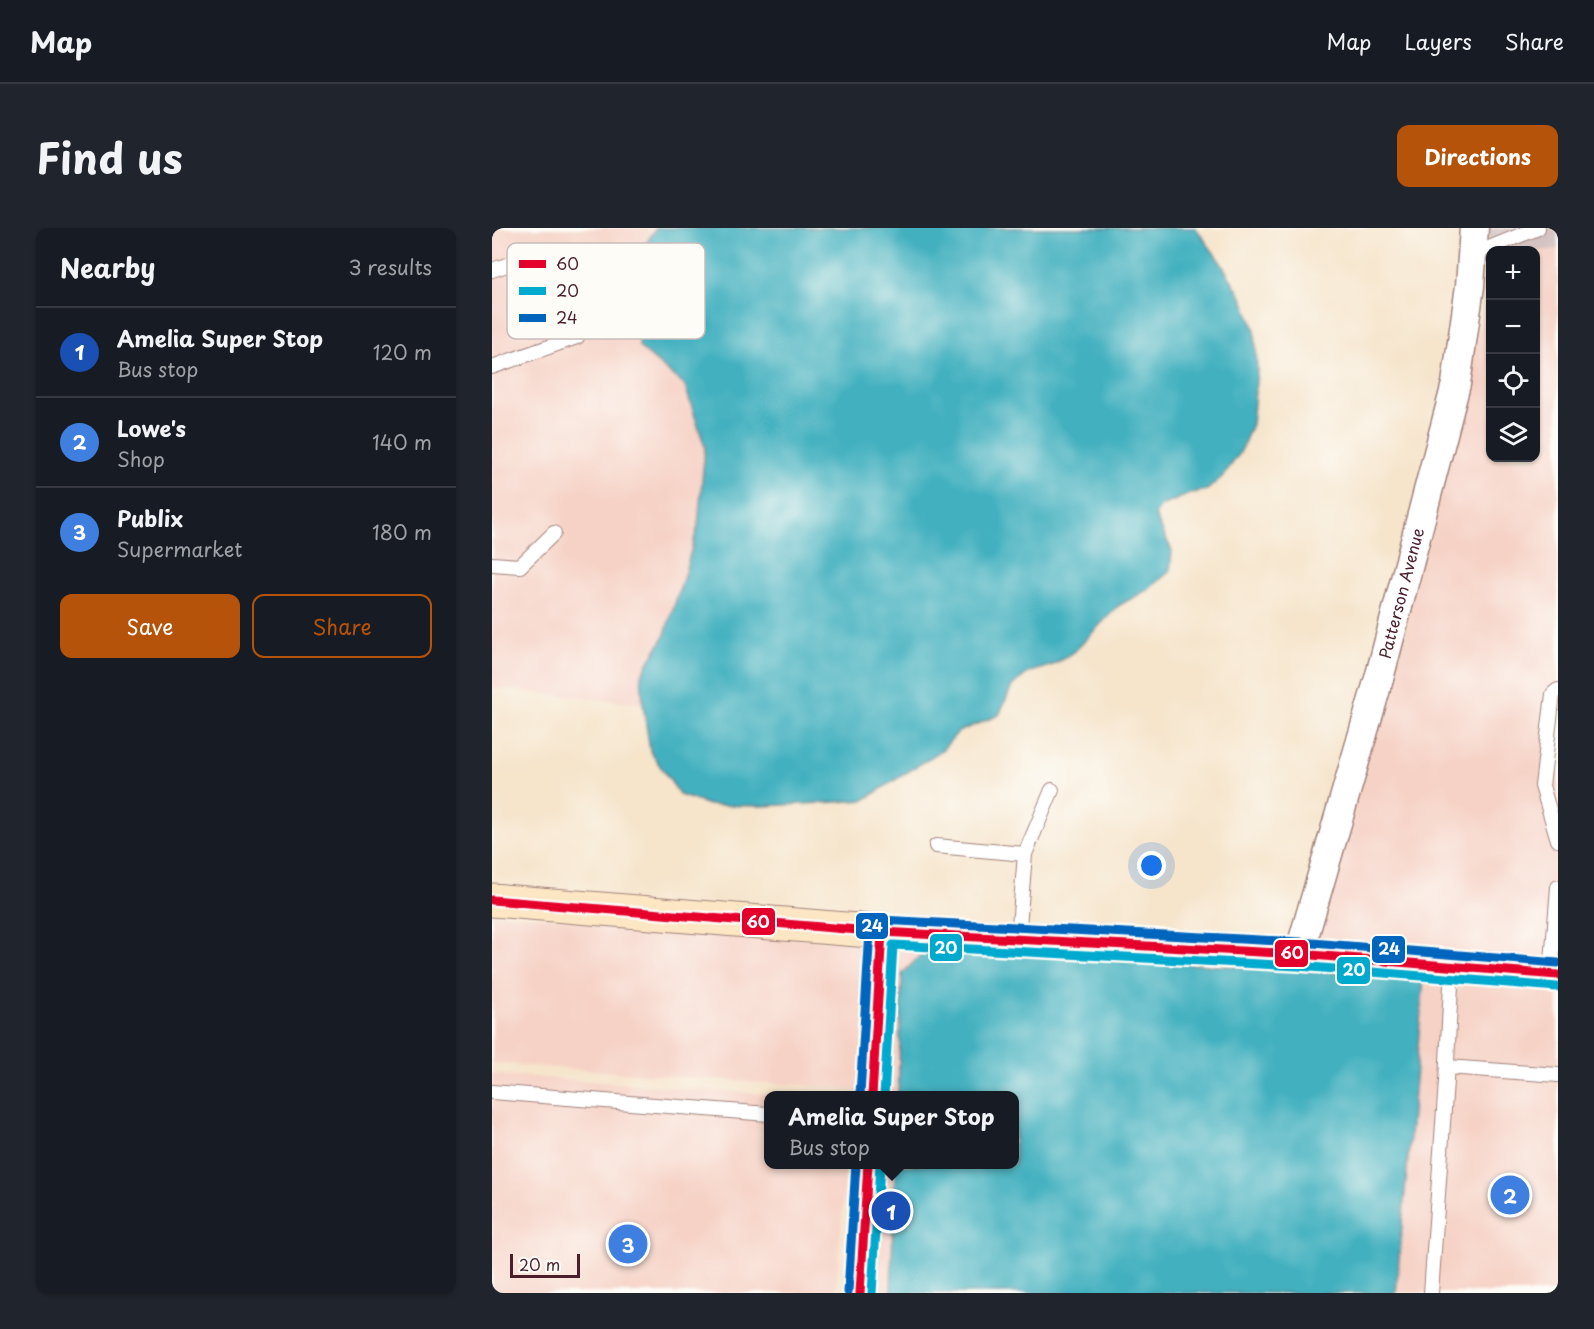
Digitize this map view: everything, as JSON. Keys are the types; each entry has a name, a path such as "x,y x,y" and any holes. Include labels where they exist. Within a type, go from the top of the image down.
{"street":[{"name":"Patterson Avenue","path":"1299,954 1380,675 1456,384 1470,286 1473,241"},
{"path":"492,900 882,932 1299,954 1555,975"},
{"path":"872,1091 882,932"},
{"path":"860,1293 868,1169"}],"lane":[{"path":"1473,241 1538,228"},
{"path":"492,270 507,265"},
{"path":"492,367 571,339"},
{"path":"492,564 520,566 554,533"},
{"path":"1558,690 1553,694 1542,786 1558,840"},
{"path":"1018,939 1025,854 1052,790"},
{"path":"936,846 1025,854"},
{"path":"1555,975 1558,887"},
{"path":"1431,1293 1452,966"},
{"path":"1447,1067 1558,1075"},
{"path":"492,1092 764,1114"}],"shaded area":[{"path":"492,228 656,228 646,243 507,243 507,339 640,339 639,347 685,386 705,447 698,526 664,637 641,675 643,704 492,688"},
{"path":"1486,228 1558,228 1558,249 1540,251 1540,246 1491,246"},
{"path":"1558,249 1558,961 1316,942 1486,299 1486,462 1540,462 1540,251"},
{"path":"492,913 870,944 857,1091 492,1063"},
{"path":"893,946 928,948 902,974 898,1091 884,1091"},
{"path":"1424,978 1558,988 1558,1293 1396,1293"},
{"path":"492,1074 764,1094 764,1169 846,1169 836,1293 492,1293"},
{"path":"880,1169 895,1169 891,1293 872,1293"}],"water":[{"path":"656,228 1196,228 1243,299 1255,330 1257,370 1252,424 1240,453 1223,476 1207,490 1192,493 1161,506 1155,515 1172,551 1170,571 1149,589 1118,606 1074,652 1053,665 1028,673 1012,686 999,715 958,732 942,750 864,800 762,806 709,805 680,795 650,751 641,675 664,637 698,526 705,447 685,386 639,347 640,339 705,339 705,243 646,243"},
{"path":"928,948 1424,978 1396,1293 891,1293 895,1169 1019,1169 1019,1091 898,1091 902,974"}],"transit line":[{"name":"60","path":"492,900 882,932 1299,954 1558,975"},
{"name":"24","path":"860,1091 870,930 874,923 880,920 1300,942 1558,963"},
{"name":"60","path":"872,1091 882,932"},
{"name":"20","path":"884,1091 893,945 1298,966 1557,987"},
{"name":"24","path":"848,1292 856,1169"},
{"name":"60","path":"860,1293 868,1169"},
{"name":"20","path":"872,1293 880,1169"}],"place":[{"name":"Lowe's","path":"1510,1195"},
{"name":"Amelia Super Stop","path":"891,1211"},
{"name":"Publix","path":"628,1244"}]}
